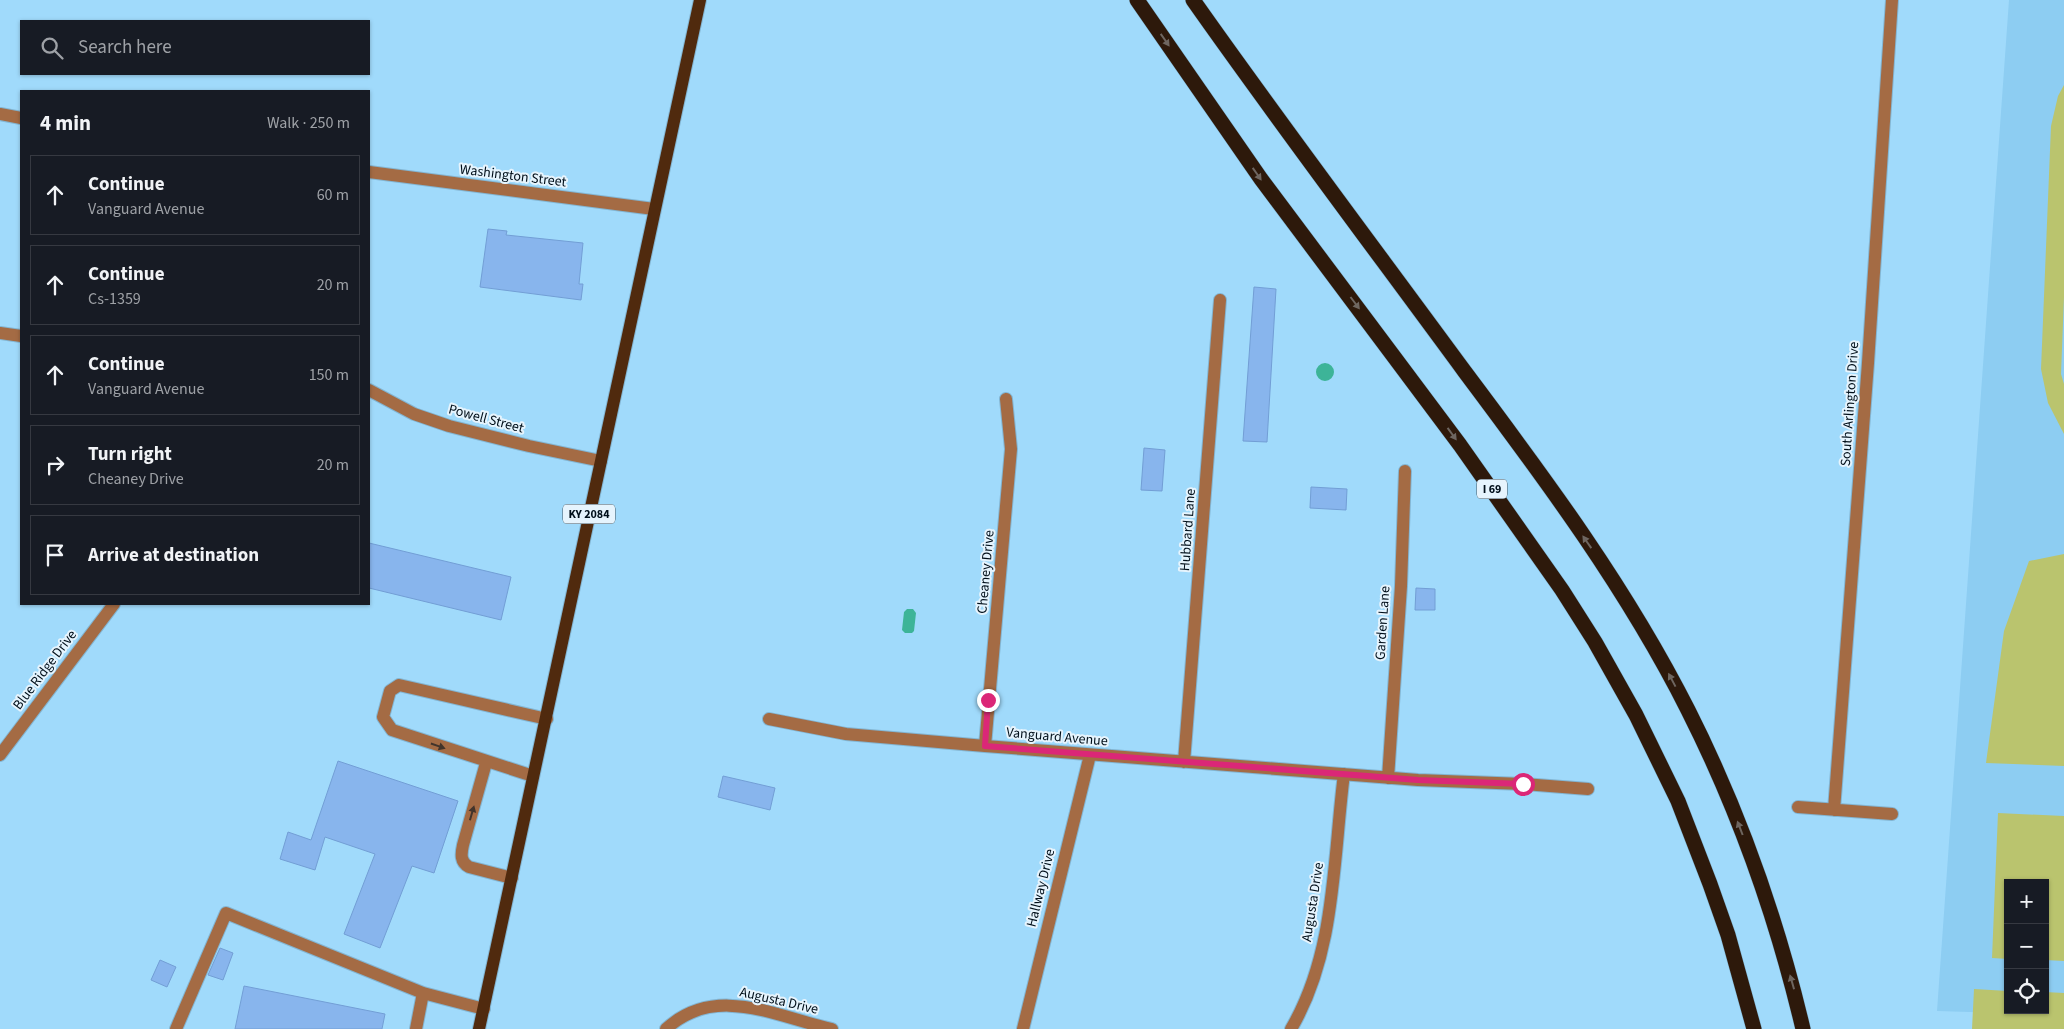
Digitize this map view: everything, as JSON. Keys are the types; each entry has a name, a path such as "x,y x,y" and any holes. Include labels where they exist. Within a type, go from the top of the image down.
{"highway":[{"name":"I 69","path":"1137,0 1261,179 1381,337 1476,467 1562,590 1595,642 1636,715 1681,809 1725,926 1754,1029"},
{"path":"1193,0 1245,74 1526,454 1629,605 1689,712 1738,822 1778,934 1804,1029"}],"main road":[{"name":"KY 2084","path":"479,1029 700,0"}],"street":[{"name":"South Arlington Drive","path":"1834,810 1868,363 1892,0"},
{"path":"0,114 20,118"},
{"name":"Washington Street","path":"370,172 654,209"},
{"name":"Hubbard Lane","path":"1184,762 1220,300"},
{"path":"0,333 20,336"},
{"name":"Powell Street","path":"370,391 414,414 449,426 529,446 601,461"},
{"name":"Cheaney Drive","path":"985,746 1011,449 1006,399"},
{"name":"Garden Lane","path":"1388,778 1401,586 1405,471"},
{"name":"Blue Ridge Drive","path":"0,755 4,739 113,605"},
{"path":"533,776 392,730 384,717 390,692 399,685 547,719"},
{"name":"Vanguard Avenue","path":"770,719 846,734 1388,778"},
{"name":"Hallway Drive","path":"1023,1029 1090,755"},
{"path":"486,762 461,853 462,860 469,867 512,878"},
{"name":"Augusta Drive","path":"1291,1029 1306,996 1331,902 1344,774"},
{"path":"1388,778 1588,789"},
{"path":"1798,807 1892,814"},
{"path":"176,1029 226,913 422,993 484,1009"},
{"path":"416,1029 422,993"},
{"name":"Augusta Drive","path":"666,1029 689,1012 718,1005 746,1007 832,1029"}],"shaded area":[{"path":"2009,0 2064,0 2064,1015 2032,1014 2049,1014 2049,879 2004,879 2004,1013 1937,1011"},
{"path":"2064,85 2064,297 2061,374 2064,384 2064,434 2048,403 2041,369 2051,126 2058,96"},
{"path":"1325,363 1331,366 1334,372 1331,378 1325,381 1319,378 1316,372 1319,366"},
{"path":"2064,554 2064,766 1986,763 2004,631 2029,561"},
{"path":"907,609 913,609 916,613 914,631 912,633 905,633 902,630 904,612"},
{"path":"1998,813 2064,816 2064,961 2049,960 2049,879 2004,879 2004,959 1992,958"},
{"path":"1974,989 2004,991 2004,1014 2049,1014 2049,992 2064,993 2064,1029 1972,1029"}],"building":[{"path":"488,229 507,231 506,235 583,243 579,284 583,284 581,300 480,287"},
{"path":"1254,287 1276,289 1267,442 1243,441"},
{"path":"1144,448 1165,450 1162,491 1141,490"},
{"path":"1311,487 1347,489 1346,510 1310,508"},
{"path":"370,543 511,577 501,620 370,588"},
{"path":"1416,588 1435,589 1435,610 1415,610"},
{"path":"338,761 458,801 434,873 412,866 380,948 344,934 375,854 325,837 315,870 280,859 288,832 311,840"},
{"path":"723,776 775,788 770,810 718,797"},
{"path":"220,948 233,953 223,980 208,975"},
{"path":"160,960 176,967 167,987 151,980"},
{"path":"244,986 385,1014 382,1029 235,1029"}],"route":[{"path":"988,700 985,746 1388,778 1523,784"}]}
